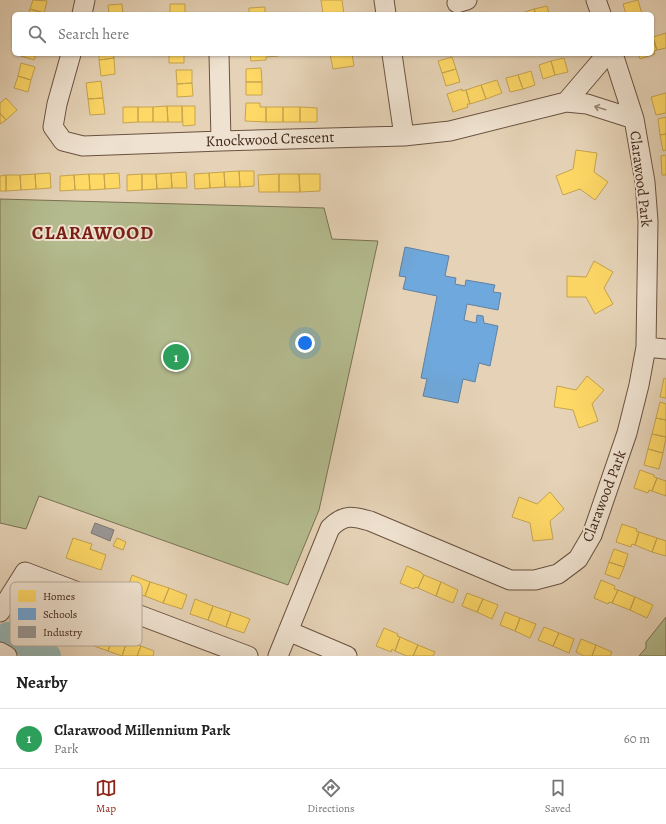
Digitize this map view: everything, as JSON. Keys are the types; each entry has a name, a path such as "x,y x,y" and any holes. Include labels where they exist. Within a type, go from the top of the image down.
{"street":[{"path":"82,12 85,0"},
{"path":"384,0 386,12"},
{"path":"596,0 600,12"},
{"name":"Knockwood Crescent","path":"70,56 57,104 53,127 63,142 83,146 221,140 404,136 450,131 566,102 586,104 634,119"},
{"path":"219,56 221,140"},
{"path":"392,56 404,136"},
{"path":"566,102 605,56"},
{"name":"Clarawood Park","path":"278,656 330,528 338,520 353,516 370,521 510,580 535,580 558,574 578,559 592,535 627,433 646,347 648,221 645,182 634,119 614,56"},
{"path":"646,347 666,349"},
{"path":"19,582 25,572 52,582"},
{"path":"0,612 10,596"},
{"path":"142,616 248,656"},
{"path":"288,631 347,656"},
{"path":"0,652 7,656"}],"green space":[{"path":"0,199 324,208 332,239 378,241 319,510 288,585 39,496 26,529 0,523"},
{"path":"666,617 666,656 639,656 646,648 646,642"}],"building: Homes":[{"path":"33,0 47,1 44,12 30,9"},
{"path":"321,0 342,0 344,12 323,12"},
{"path":"638,0 641,12 625,12 623,4"},
{"path":"122,4 123,12 109,12 108,5"},
{"path":"170,4 185,4 185,12 170,12"},
{"path":"547,6 548,12 535,12 534,9"},
{"path":"265,7 265,12 249,12 249,8"},
{"path":"30,9 40,12 29,12"},
{"path":"534,9 535,12 525,12"},
{"path":"666,33 666,48 657,50 654,37"},
{"path":"654,42 657,50 654,51"},
{"path":"21,56 35,56 34,60"},
{"path":"99,56 114,56 114,58 99,60"},
{"path":"169,56 184,56 184,63 169,63"},
{"path":"250,56 279,56 266,57 266,60 251,61"},
{"path":"330,56 352,56 354,66 333,69"},
{"path":"639,56 649,56 640,59"},
{"path":"452,57 456,69 442,73 438,61"},
{"path":"114,58 115,74 101,76 99,60"},
{"path":"564,58 568,72 555,75 551,61"},
{"path":"551,61 555,75 543,79 539,65"},
{"path":"21,63 35,67 31,80 18,76"},
{"path":"261,68 262,82 246,82 246,69"},
{"path":"456,69 460,82 446,86 442,73"},
{"path":"176,70 192,70 192,83 177,84"},
{"path":"531,71 535,85 523,89 518,75"},
{"path":"518,75 523,89 510,92 506,78"},
{"path":"18,76 31,80 28,92 14,88"},
{"path":"497,80 502,93 486,99 481,85"},
{"path":"101,81 103,98 88,99 86,83"},
{"path":"246,82 262,82 262,95 246,95"},
{"path":"192,83 193,96 177,97 177,84"},
{"path":"481,85 486,99 470,104 466,90"},
{"path":"462,89 462,91 466,90 470,104 467,104 468,107 453,112 447,94"},
{"path":"666,93 666,113 656,115 651,97"},
{"path":"6,98 17,110 6,120 0,113 0,103"},
{"path":"103,98 105,114 90,115 88,99"},
{"path":"246,103 260,103 260,107 266,107 266,122 245,121"},
{"path":"167,106 182,106 182,122 168,122"},
{"path":"167,106 168,122 153,122 153,107"},
{"path":"182,106 195,106 195,125 183,126"},
{"path":"123,107 138,107 138,122 123,123"},
{"path":"138,107 153,107 153,122 138,122"},
{"path":"266,107 283,107 283,122 266,122"},
{"path":"283,107 300,107 300,122 283,122"},
{"path":"300,107 317,108 317,122 300,122"},
{"path":"0,113 6,120 0,124"},
{"path":"666,117 666,134 660,135 658,119"},
{"path":"666,134 666,150 663,151 660,135"},
{"path":"576,150 597,153 594,172 608,182 595,200 580,189 563,195 556,176 573,169"},
{"path":"666,155 666,175 662,175 661,156"},
{"path":"239,171 240,187 225,187 224,172"},
{"path":"239,171 254,171 254,186 240,187"},
{"path":"186,172 187,188 172,188 171,173"},
{"path":"224,172 225,187 210,188 209,173"},
{"path":"50,173 51,188 36,189 35,174"},
{"path":"119,173 120,188 105,189 104,174"},
{"path":"171,173 172,188 157,189 156,174"},
{"path":"209,173 210,188 195,189 194,174"},
{"path":"35,174 36,189 21,190 20,175"},
{"path":"89,174 90,190 75,190 74,175"},
{"path":"89,174 104,174 105,189 90,190"},
{"path":"142,174 142,190 127,191 127,175"},
{"path":"142,174 156,174 157,189 142,190"},
{"path":"279,174 279,192 259,192 258,175"},
{"path":"279,174 299,174 300,192 279,192"},
{"path":"299,174 320,174 320,191 300,192"},
{"path":"6,175 6,191 0,191 0,176"},
{"path":"6,175 20,175 21,190 6,191"},
{"path":"74,175 75,190 60,191 60,176"},
{"path":"594,261 613,272 604,288 613,304 595,314 586,297 567,297 567,276 586,277"},
{"path":"587,376 604,390 592,404 598,421 579,428 573,410 554,407 557,386 576,390"},
{"path":"664,378 666,379 666,398 660,397"},
{"path":"660,402 666,404 666,420 656,418"},
{"path":"656,418 666,420 666,437 652,434"},
{"path":"652,434 666,437 663,453 648,449"},
{"path":"648,449 663,453 659,469 644,465"},
{"path":"640,470 654,475 654,477 657,478 652,491 649,490 648,493 634,488"},
{"path":"657,478 666,481 666,496 652,491"},
{"path":"550,492 564,509 550,521 553,539 533,541 530,523 512,517 519,497 537,504"},
{"path":"622,524 637,529 636,531 639,532 635,545 632,544 631,547 616,542"},
{"path":"639,532 657,538 652,552 635,545"},
{"path":"73,538 92,544 90,549 106,555 101,570 66,558"},
{"path":"117,538 126,542 123,550 113,546"},
{"path":"657,538 666,541 666,556 652,552"},
{"path":"614,549 628,554 624,567 609,562"},
{"path":"609,562 624,567 619,579 605,574"},
{"path":"407,566 421,572 424,575 418,588 415,587 414,589 400,583"},
{"path":"132,575 150,582 145,596 142,595 142,582 130,582"},
{"path":"424,575 441,582 436,596 418,588"},
{"path":"601,580 615,586 614,589 618,590 612,603 609,602 608,604 594,598"},
{"path":"150,582 169,588 163,603 145,596"},
{"path":"441,582 458,590 453,603 436,596"},
{"path":"169,588 187,595 182,609 163,603"},
{"path":"618,590 635,597 630,610 612,603"},
{"path":"467,593 483,599 477,612 462,606"},
{"path":"635,597 653,605 647,618 630,610"},
{"path":"195,599 213,606 208,620 190,614"},
{"path":"483,599 498,605 492,619 477,612"},
{"path":"213,606 231,612 226,627 208,620"},
{"path":"231,612 250,619 244,633 226,627"},
{"path":"505,612 520,618 515,631 500,625"},
{"path":"520,618 536,624 530,638 515,631"},
{"path":"544,627 559,633 553,646 538,640"},
{"path":"384,628 398,634 397,636 400,637 395,651 392,649 391,652 376,646"},
{"path":"559,633 574,639 569,653 553,646"},
{"path":"400,637 418,645 413,656 407,656 395,651"},
{"path":"581,639 596,645 592,656 584,656 576,652"},
{"path":"418,645 435,652 433,656 413,656"},
{"path":"596,645 612,652 610,656 592,656"},
{"path":"94,646 110,646 108,651"},
{"path":"110,646 125,646 122,656 108,651"},
{"path":"125,646 141,646 137,656 122,656"},
{"path":"141,646 154,651 153,656 137,656"}],"building: Schools":[{"path":"405,247 449,256 445,276 456,278 455,284 465,286 466,280 495,285 493,292 501,293 498,310 467,304 464,320 476,323 477,315 483,316 484,323 498,326 490,366 479,363 475,382 463,379 458,403 423,396 427,379 421,378 437,296 403,289 406,277 399,276"}],"building: Industry":[{"path":"95,523 114,530 110,541 91,533"}],"waterway":[{"path":"29,646 48,656"}],"place":[{"name":"Clarawood Millennium Park","path":"176,357"}],"district":[{"name":"CLARAWOOD","path":"93,232"}]}
